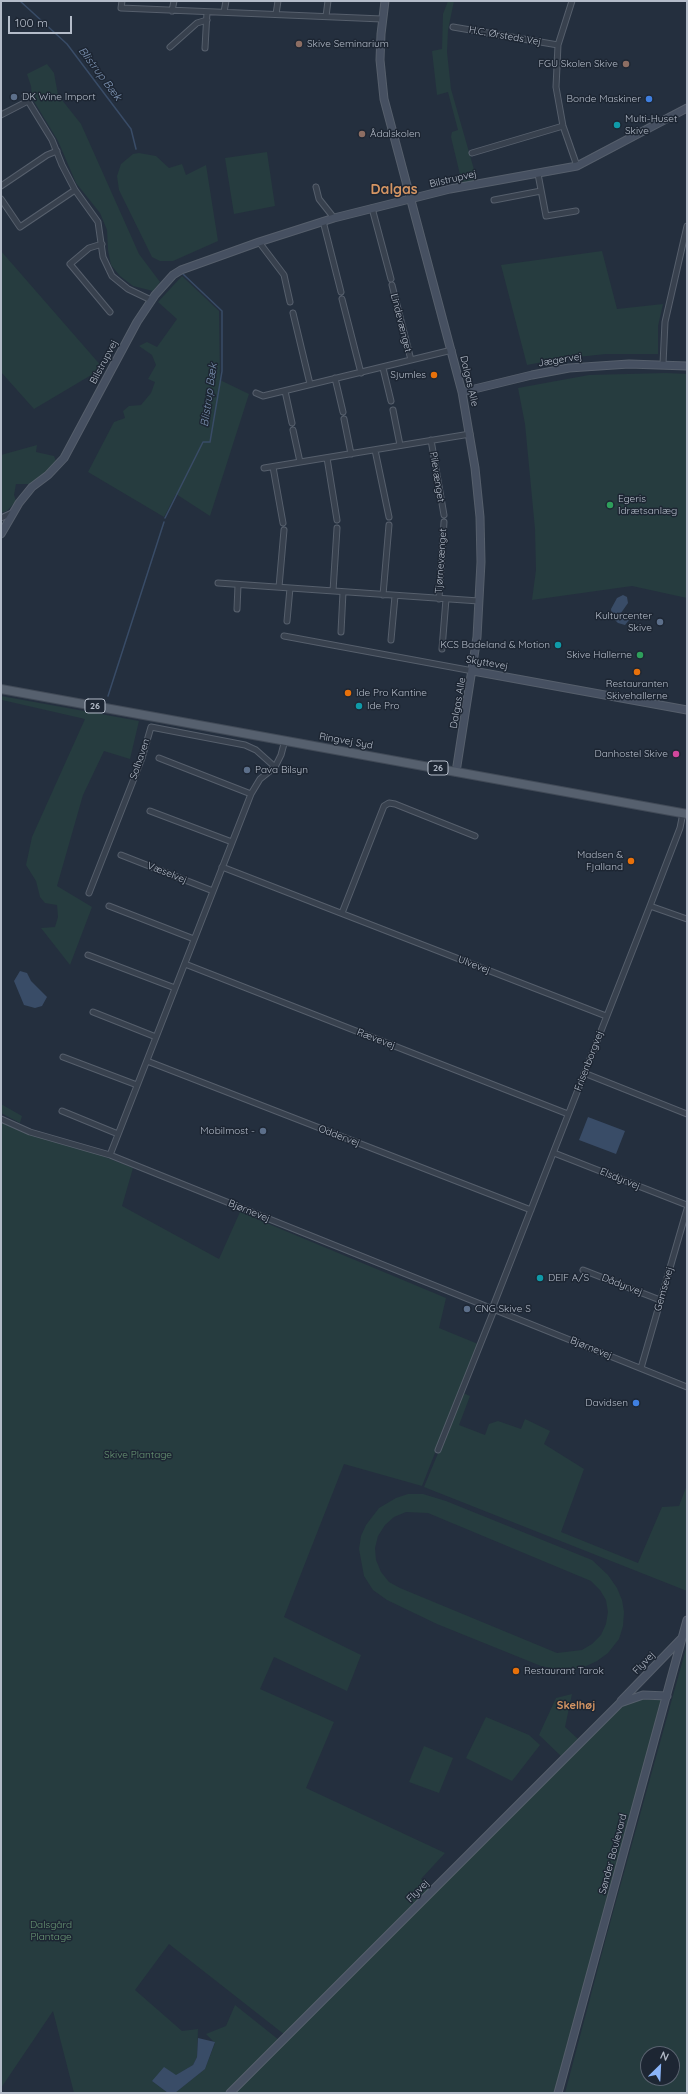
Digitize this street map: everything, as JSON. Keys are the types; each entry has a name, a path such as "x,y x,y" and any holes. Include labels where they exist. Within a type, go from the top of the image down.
{"main road":[{"name":"Ringvej Syd","path":"1,689 685,814"}],"street":[{"path":"122,1 121,8 382,19"},
{"path":"172,11 174,1"},
{"path":"224,12 226,1"},
{"path":"276,14 278,1"},
{"path":"326,16 328,1"},
{"name":"Dalgas Alle","path":"385,1 382,19 380,60 384,99 462,392 470,434 480,517 480,602 473,671 456,772"},
{"path":"572,1 558,45 556,88 563,126 577,166"},
{"path":"204,48 207,12"},
{"path":"170,47 197,23 207,20"},
{"name":"H.C. Ørsteds Vej","path":"453,27 558,45"},
{"path":"25,96 46,129 75,190 98,222 103,257 112,276 128,289 151,300"},
{"path":"1,115 28,101"},
{"name":"Bilstrupvej","path":"1,534 12,513 32,487 48,475 64,458 134,328 151,300 167,280 181,270 323,221 372,208 477,183 538,174 577,166 687,108"},
{"path":"472,153 563,126"},
{"path":"1,186 47,155 56,151"},
{"path":"538,174 546,216 576,211"},
{"path":"316,187 319,199 334,218"},
{"path":"1,199 20,227 75,190"},
{"path":"494,200 542,191"},
{"path":"372,208 391,279"},
{"path":"323,221 341,292"},
{"path":"663,364 665,322 687,226"},
{"path":"259,242 284,275 290,302"},
{"path":"102,244 89,248 70,264 110,312"},
{"name":"Lindevænget","path":"392,285 411,360"},
{"path":"342,298 360,373"},
{"path":"293,313 310,384"},
{"name":"Lindevænget","path":"256,393 263,396 452,350"},
{"name":"Jægervej","path":"462,392 532,375 569,368 602,365 663,364 687,366"},
{"path":"383,368 391,401"},
{"path":"335,378 343,412"},
{"path":"285,391 292,423"},
{"path":"393,410 400,445"},
{"path":"344,419 351,454"},
{"path":"293,430 300,462"},
{"name":"Pilevænget","path":"264,468 470,434"},
{"name":"Pilevænget","path":"431,440 444,515"},
{"path":"375,450 389,517"},
{"path":"327,458 337,520"},
{"path":"273,467 283,523"},
{"path":"1,518 12,513"},
{"name":"Tjørnevænget","path":"438,599 444,522"},
{"path":"384,595 389,525"},
{"path":"333,591 337,528"},
{"path":"279,587 284,530"},
{"name":"Tjørnevænget","path":"218,583 480,602"},
{"path":"236,609 238,585"},
{"path":"287,621 290,588"},
{"path":"340,632 343,592"},
{"path":"391,640 395,596"},
{"name":"Tjørnevænget","path":"442,649 446,599"},
{"name":"Skyttevej","path":"284,636 687,710"},
{"name":"Solhaven","path":"89,893 142,758 151,727 245,745 256,750 275,767"},
{"path":"110,1155 251,794 260,779 275,767 281,755 285,740"},
{"path":"159,758 251,794"},
{"path":"342,913 384,806 387,804 395,804 475,836"},
{"path":"150,811 232,842"},
{"name":"Frisenborgvej","path":"493,1309 685,814"},
{"name":"Væselvej","path":"121,855 213,891"},
{"name":"Ulvevej","path":"222,866 606,1016"},
{"path":"108,906 194,939"},
{"path":"650,906 687,919"},
{"path":"88,955 175,988"},
{"name":"Rævevej","path":"184,964 568,1114"},
{"path":"93,1012 156,1036"},
{"path":"63,1057 137,1085"},
{"name":"Oddervej","path":"147,1061 531,1210"},
{"path":"584,1073 687,1114"},
{"path":"62,1112 118,1134"},
{"name":"Bjørnevej","path":"1,1119 30,1132 110,1155 687,1387"},
{"name":"Elsdyrvej","path":"554,1152 687,1205"},
{"name":"Gemsevej","path":"641,1368 687,1209"},
{"name":"Dådyrvej","path":"583,1270 660,1300"},
{"path":"438,1450 493,1309"},
{"name":"Sønder Boulevard","path":"558,2093 687,1620"},
{"name":"Flyvej","path":"230,2093 620,1703 682,1638"},
{"name":"Flyvej","path":"620,1703 643,1695 666,1696"}],"green space":[{"path":"448,1 454,1 448,30 447,52 451,89 477,180 462,183 451,137 452,132 458,130 448,92 437,95 432,51 442,49 443,14"},
{"path":"47,64 54,73 58,95 81,124 139,254 160,282 153,291 133,286 120,276 111,265 108,250 107,230 100,213 76,183 58,141 32,98 31,86 27,74"},
{"path":"267,152 275,206 234,214 225,158"},
{"path":"139,153 156,156 169,168 182,164 186,175 206,165 218,241 173,261 160,261 152,257 119,190 117,176 121,164 133,154"},
{"path":"1,251 103,368 34,409 1,372"},
{"path":"602,251 617,309 663,304 658,326 658,354 606,354 558,359 527,365 501,265"},
{"path":"182,276 219,311 220,380 249,394 210,516 176,494 164,517 88,472 114,422 125,418 123,411 129,406 141,405 151,393 155,382 148,379 156,365 152,355 139,346 147,342 157,347 177,319 158,302"},
{"name":"Egeris Idrætsanlæg","path":"666,373 687,374 687,598 632,586 532,600 536,570 535,529 525,424 518,388 589,375"},
{"path":"37,445 36,452 54,456 57,464 32,484 16,484 14,495 16,501 7,511 1,513 1,455"},
{"path":"1,696 139,721 130,759 104,751 83,795 57,886 92,907 70,965 41,928 55,927 58,917 57,905 45,903 40,897 36,881 26,865 32,837 85,719 2,700 1,702"},
{"path":"1,1104 22,1116 20,1123 1,1113"},
{"path":"1,1119 72,1144 133,1168 122,1206 219,1259 240,1212 446,1298 439,1328 478,1344 422,1486 344,1464 284,1617 361,1655 347,1691 274,1657 260,1689 334,1722 306,1788 445,1853 421,1879 430,1888 285,2035 169,1944 135,1990 182,2031 198,2029 197,2057 193,2065 176,2076 152,2081 168,2093 74,2093 53,2011 1,2088"},
{"path":"463,1393 470,1396 459,1425 485,1435 489,1424 498,1421 521,1429 525,1419 550,1431 544,1444 584,1469 561,1532 638,1563 662,1507 679,1506 687,1485 687,1591 424,1487"},
{"path":"408,1494 423,1494 446,1501 592,1560 608,1575 617,1588 622,1600 624,1612 623,1626 619,1639 608,1653 597,1661 582,1668 563,1671 541,1666 437,1624 387,1600 373,1590 364,1576 359,1549 361,1536 366,1525 379,1508 396,1498","holes":["406,1512 428,1513 591,1581 600,1590 606,1600 608,1612 606,1624 601,1635 592,1644 582,1650 557,1653 400,1588 389,1582 381,1572 376,1560 375,1548 378,1536 385,1525 394,1517"]},
{"path":"687,1645 687,2093 565,2093 607,1934"},
{"path":"572,1694 565,1727 578,1739 561,1756 539,1735 556,1698"},
{"path":"635,1700 662,1700 554,2093 235,2093 622,1705"},
{"path":"486,1717 529,1735 540,1745 512,1781 466,1758"},
{"path":"424,1746 453,1758 439,1793 409,1782"},
{"path":"235,2005 279,2040 226,2093 175,2093 205,2069 215,2043 206,2034 226,2026"}],"water":[{"path":"623,595 627,597 628,603 621,613 629,620 625,625 618,623 612,617 611,609 617,598"},
{"path":"20,971 27,973 31,981 47,997 42,1006 35,1008 24,1005 14,981"},
{"path":"588,1117 625,1131 616,1154 579,1140"},
{"path":"198,2038 215,2042 205,2069 175,2093 168,2093 152,2081 164,2067 176,2075 193,2065 197,2057"}],"waterway":[{"name":"Blistrup Bæk","path":"20,1 67,44 131,129 136,149"},
{"name":"Blistrup Bæk","path":"165,518 203,442 210,442 222,371 222,311 183,274"},
{"name":"Blistrup Bæk","path":"108,696 164,522"}],"place":[{"name":"Skive Seminarium","path":"299,44"},
{"name":"FGU Skolen Skive","path":"626,64"},
{"name":"DK Wine Import","path":"14,97"},
{"name":"Bonde Maskiner","path":"649,99"},
{"name":"Multi-Huset Skive","path":"617,125"},
{"name":"Ådalskolen","path":"362,134"},
{"name":"Sjumles","path":"434,375"},
{"name":"Egeris Idrætsanlæg","path":"610,505"},
{"name":"Kulturcenter Skive","path":"660,622"},
{"name":"KCS Badeland & Motion","path":"558,645"},
{"name":"Skive Hallerne","path":"640,655"},
{"name":"Restauranten Skivehallerne","path":"637,672"},
{"name":"Ide Pro Kantine","path":"348,693"},
{"name":"Ide Pro","path":"359,706"},
{"name":"Danhostel Skive","path":"676,754"},
{"name":"Pava Bilsyn","path":"247,770"},
{"name":"Madsen & Fjalland","path":"631,861"},
{"name":"Mobilmost -","path":"263,1131"},
{"name":"DEIF A/S","path":"540,1278"},
{"name":"CNG Skive S","path":"467,1309"},
{"name":"Davidsen","path":"636,1403"},
{"name":"Restaurant Tarok","path":"516,1671"}],"district":[{"name":"Dalgas","path":"394,190"},
{"name":"Skelhøj","path":"576,1706"}],"park label":[{"name":"Skive Plantage","path":"138,1455"},
{"name":"Dalsgård Plantage","path":"51,1930"}]}
